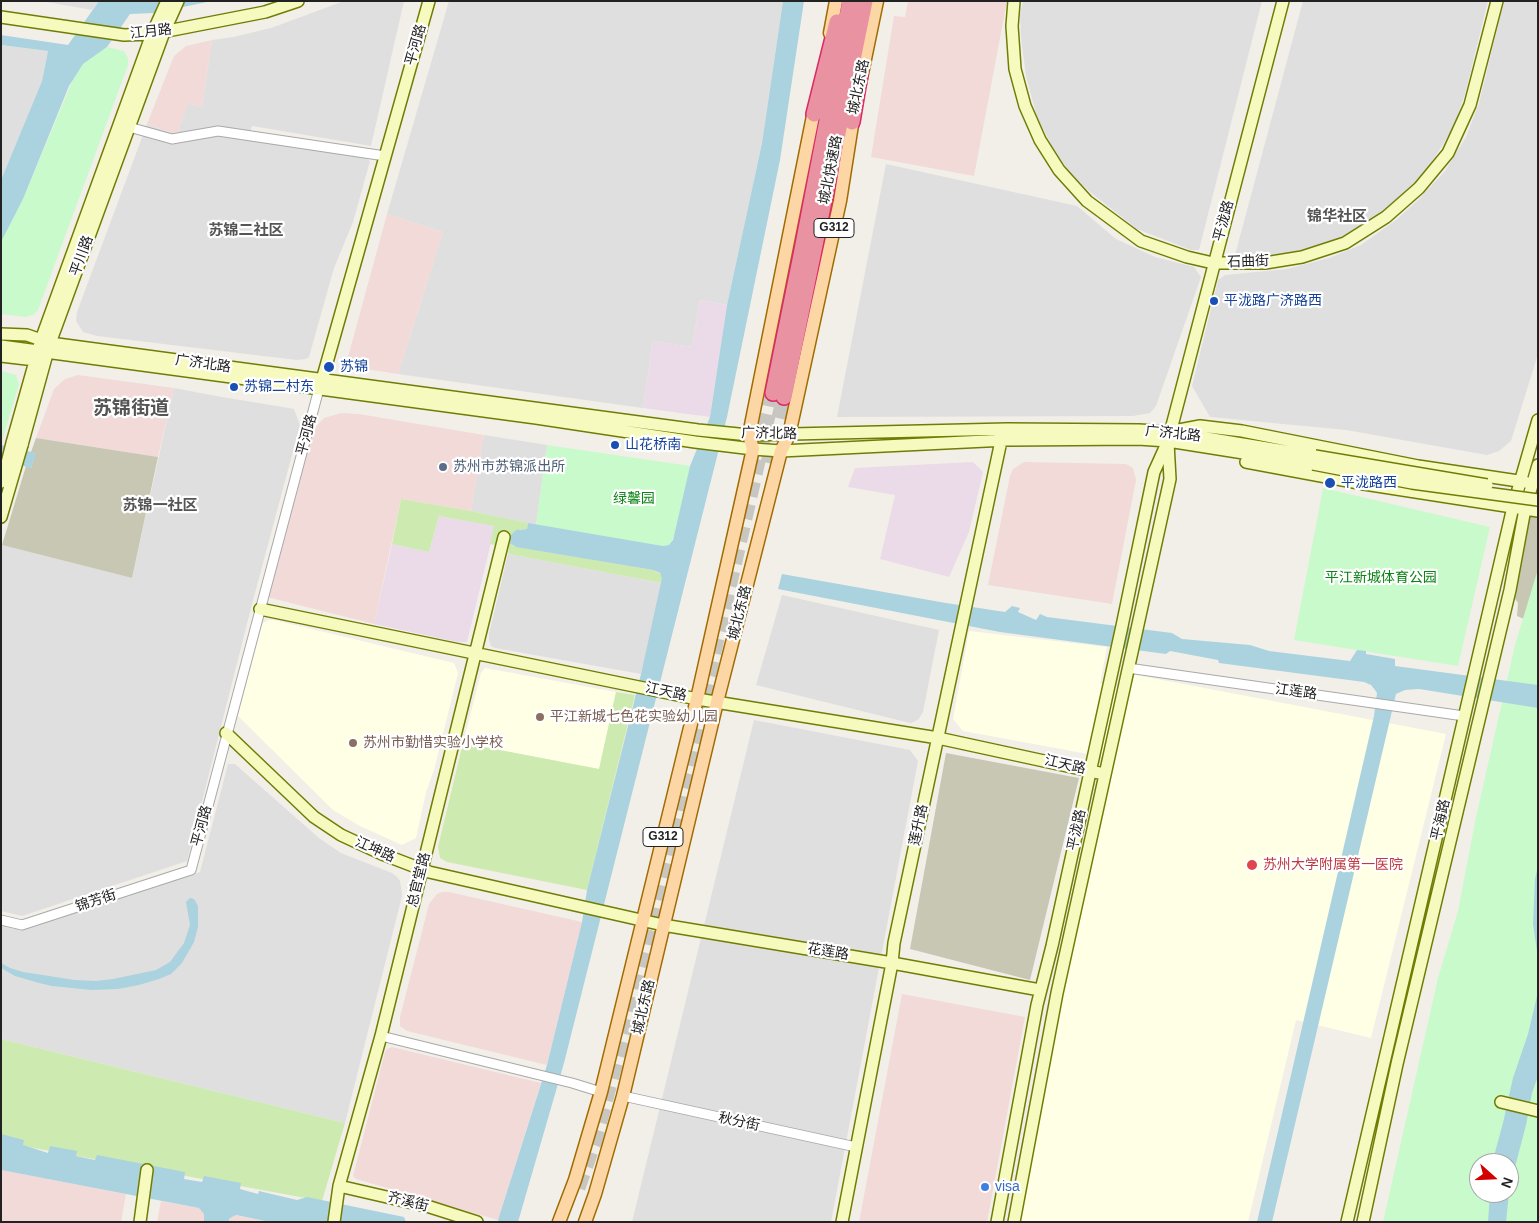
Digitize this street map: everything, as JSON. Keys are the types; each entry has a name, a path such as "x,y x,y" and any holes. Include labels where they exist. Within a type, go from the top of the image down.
{"highway":[{"path":"814,114 843,1"},
{"name":"城北快速路","path":"850,1 802,255 778,395 865,1"},
{"path":"852,122 871,1"}],"main road":[{"name":"城北东路","path":"559,1222 575,1180 602,1092 697,699 753,449 749,435 836,1"},
{"name":"城北东路","path":"585,1222 623,1096 717,702 781,451 789,435 840,201 852,122 877,1"}],"street":[{"name":"平川路","path":"43,350 164,32 168,1"},
{"name":"平川路","path":"1,517 10,468 43,350 152,34 178,1"},
{"name":"江月路","path":"1,17 124,35 152,34 265,12 298,1"},
{"name":"平河路","path":"191,870 226,733 321,384 428,1"},
{"name":"石曲街","path":"1014,1 1012,26 1015,69 1025,106 1040,140 1058,170 1087,201 1140,241 1187,257 1213,263 1265,263 1302,257 1345,243 1386,217 1419,188 1448,153 1470,105 1498,1"},
{"name":"平泷路","path":"997,1222 1040,990 1090,771 1154,472 1169,437 1283,1"},
{"path":"129,127 172,138 218,131 385,156"},
{"path":"1,330 27,335"},
{"name":"广济北路","path":"1,334 27,335 43,350"},
{"name":"广济北路","path":"1,346 749,435 1169,437 1314,460 1536,487"},
{"path":"1,356 43,350"},
{"name":"广济北路","path":"321,384 695,442 753,449 781,451 1000,435"},
{"name":"平海路","path":"1347,1222 1513,507 1538,420"},
{"path":"1169,437 1200,426 1242,431 1418,466 1520,480 1536,487"},
{"name":"莲升路","path":"842,1222 892,963 894,943 1000,435"},
{"path":"1169,437 1198,454 1364,484 1538,511"},
{"name":"平泷路","path":"1014,1222 1057,993 1170,479 1169,437"},
{"name":"广济北路","path":"1314,460 1412,483 1538,500"},
{"name":"平海路","path":"1363,1222 1397,1064 1510,590 1526,509 1536,487 1538,465"},
{"name":"平川路","path":"1,482 10,468"},
{"name":"总官堂路","path":"334,1222 339,1191 381,1036 504,537"},
{"name":"江天路","path":"260,609 697,699 938,738 1104,774"},
{"name":"江莲路","path":"1128,668 1464,716"},
{"name":"江坤路","path":"226,733 314,817 341,835 382,854 422,869 515,893 616,914"},
{"name":"锦芳街","path":"1,920 22,925 191,870"},
{"name":"花莲路","path":"616,914 663,925 1040,990"},
{"path":"381,1036 602,1092"},
{"name":"秋分街","path":"623,1096 856,1148"},
{"path":"1501,1102 1538,1111"},
{"path":"140,1222 147,1170"},
{"name":"齐溪街","path":"339,1191 430,1207 477,1222"}],"shaded area":[{"path":"41,1 99,1 92,10"},
{"path":"344,1 404,1 371,146 252,126 249,136 364,157 370,161 353,222 334,268 309,357 297,360 97,336 83,332 76,321 77,312 147,124 177,135 188,103 202,107 212,40 271,28"},
{"path":"449,1 783,1 762,143 727,305 700,300 692,347 653,341 643,408 398,374 443,232 387,214"},
{"path":"908,1 1007,1 974,176 871,157 894,16 905,17"},
{"path":"1023,1 1262,1 1199,250 1191,250 1137,229 1072,176 1053,148 1037,117 1026,76 1021,38 1020,14"},
{"path":"1303,1 1488,1 1465,94 1453,128 1430,165 1410,191 1381,214 1346,235 1318,246 1288,253 1240,258 1235,255"},
{"path":"1504,1 1538,1 1538,354 1511,441 1499,451 1487,455 1346,430 1210,417 1192,386 1218,280 1225,275 1287,269 1329,258 1361,245 1396,220 1418,200 1445,171 1466,137 1479,103"},
{"path":"212,40 202,107 188,103 177,135 147,124 174,56 186,46"},
{"path":"1,45 48,51 42,81 1,180"},
{"path":"886,164 1077,206 1116,239 1155,257 1194,267 1201,277 1156,406 1150,413 1133,416 837,417"},
{"path":"387,214 443,232 398,374 359,368 352,365 348,357"},
{"path":"700,300 727,305 710,417 643,408 653,341 692,347"},
{"path":"78,375 174,388 158,457 36,438 54,389 65,379"},
{"path":"174,388 294,409 300,425 251,608 187,861 22,916 1,911 2,545 132,578"},
{"path":"341,413 359,414 484,435 471,511 401,499 374,624 267,597 313,430 324,418"},
{"path":"484,435 547,445 536,525 471,511"},
{"path":"36,438 158,457 132,578 2,545 26,466 31,468 35,454 31,452"},
{"path":"973,462 983,472 969,532 949,577 880,559 895,495 848,487 855,468"},
{"path":"1024,462 1126,464 1133,468 1136,480 1112,604 988,585 1010,476 1013,469"},
{"path":"1530,512 1538,515 1538,620 1531,622 1517,616 1518,603 1507,587"},
{"path":"439,516 495,526 467,642 457,642 374,624 392,544 429,552"},
{"path":"508,554 662,583 641,674 491,646 489,634"},
{"path":"782,595 939,630 923,712 918,720 911,723 906,722 756,685"},
{"name":"苏州市勤惜实验小学校","path":"269,620 454,663 458,673 434,770 426,792 416,838 402,845 360,826 333,810 238,716 261,629 263,623"},
{"name":"苏州大学附属第一医院","path":"969,631 1107,647 1100,684 1127,690 1131,674 1446,734 1371,1038 1296,1020 1248,1222 1020,1222 1067,970 1115,759 963,731 953,719"},
{"name":"平江新城七色花实验幼儿园","path":"485,668 616,692 599,769 463,743 481,673"},
{"path":"754,720 910,750 918,761 831,1222 632,1222"},
{"path":"946,753 1079,778 1030,980 910,949"},
{"path":"228,764 235,764 319,838 341,853 392,873 400,881 402,895 400,904 345,1123 1,1039 1,926 14,929 200,872"},
{"path":"442,892 582,922 547,1065 407,1031 400,1026 400,1017 429,904 437,894"},
{"path":"902,994 1025,1017 987,1222 859,1222"},
{"path":"392,1047 541,1083 498,1220 356,1179 353,1176 385,1052"},
{"path":"1,1170 126,1194 121,1222 1,1222"},
{"path":"161,1201 194,1207 270,1222 157,1222"}],"green space":[{"path":"107,47 124,51 128,58 128,65 38,310 33,315 25,317 1,314 1,242 23,199 74,77 83,64"},
{"path":"1,371 16,375 19,384 1,444"},
{"name":"绿馨园","path":"547,445 690,466 671,543 663,546 536,525"},
{"name":"平江新城体育公园","path":"1323,488 1490,527 1458,666 1294,640"},
{"path":"401,499 528,523 527,529 520,529 513,546 653,570 662,575 662,583 508,554 509,548 490,544 494,526 439,516 429,552 392,544"},
{"path":"1538,569 1538,1222 1383,1222 1438,978 1458,911 1476,817 1515,645"},
{"path":"616,692 635,695 587,890 447,862 440,858 438,847 463,743 599,769"},
{"path":"1,1039 345,1123 322,1201 1,1142"}],"water":[{"path":"99,1 212,1 154,13 130,14 107,47 83,64 69,86 23,199 1,242 1,180 42,81 48,51 1,45 1,35 68,45"},
{"path":"783,1 804,1 780,160 727,417 564,1063 518,1222 499,1222 498,1220 547,1065 582,922 587,890 641,674 662,578 660,573 653,570 516,547 510,543 511,535 516,530 527,529 528,523 663,546 669,545 673,540 690,466 710,417 727,305 762,143"},
{"path":"1,445 36,453 31,468 1,460"},
{"path":"782,574 1005,612 1012,606 1020,608 1018,612 1036,620 1040,614 1047,617 1172,633 1182,639 1250,645 1269,651 1350,661 1357,650 1366,651 1366,654 1395,659 1395,666 1538,685 1538,708 1419,689 1405,690 1396,694 1272,1222 1257,1222 1374,716 1377,693 1375,690 1371,685 1364,682 1219,663 1218,660 1170,651 1166,654 1000,632 778,589"},
{"path":"1538,866 1538,958 1533,924 1535,879"},
{"path":"190,898 194,899 198,906 198,927 194,942 182,963 171,974 159,979 118,989 91,990 39,983 15,976 1,968 1,963 23,972 75,980 96,981 156,970 170,962 184,943 190,925 186,902"},
{"path":"1538,992 1538,1076 1532,1093 1519,1153 1495,1153 1513,1078 1528,1034"},
{"path":"1,1134 24,1140 23,1145 48,1153 50,1146 77,1151 76,1156 95,1160 97,1155 185,1172 184,1179 202,1182 204,1176 241,1183 240,1189 258,1194 259,1191 297,1200 307,1197 404,1217 406,1222 270,1222 236,1215 230,1218 228,1222 204,1222 204,1214 199,1208 1,1170"},
{"path":"1489,1203 1508,1203 1506,1222 1488,1222"}],"tunnel":[{"path":"578,1188 595,1140 643,959 773,393"},
{"path":"768,463 784,397"}],"place":[{"name":"平泷路广济路西","path":"1214,301"},
{"name":"苏锦","path":"329,367"},
{"name":"苏锦二村东","path":"234,387"},
{"name":"山花桥南","path":"615,445"},
{"name":"苏州市苏锦派出所","path":"443,467"},
{"name":"平泷路西","path":"1330,483"},
{"name":"平江新城七色花实验幼儿园","path":"540,717"},
{"name":"苏州市勤惜实验小学校","path":"353,743"},
{"name":"苏州大学附属第一医院","path":"1252,865"},
{"name":"visa","path":"985,1187"}],"district":[{"name":"锦华社区","path":"1337,217"},
{"name":"苏锦二社区","path":"246,231"},
{"name":"苏锦街道","path":"131,409"},
{"name":"苏锦一社区","path":"160,506"}]}
